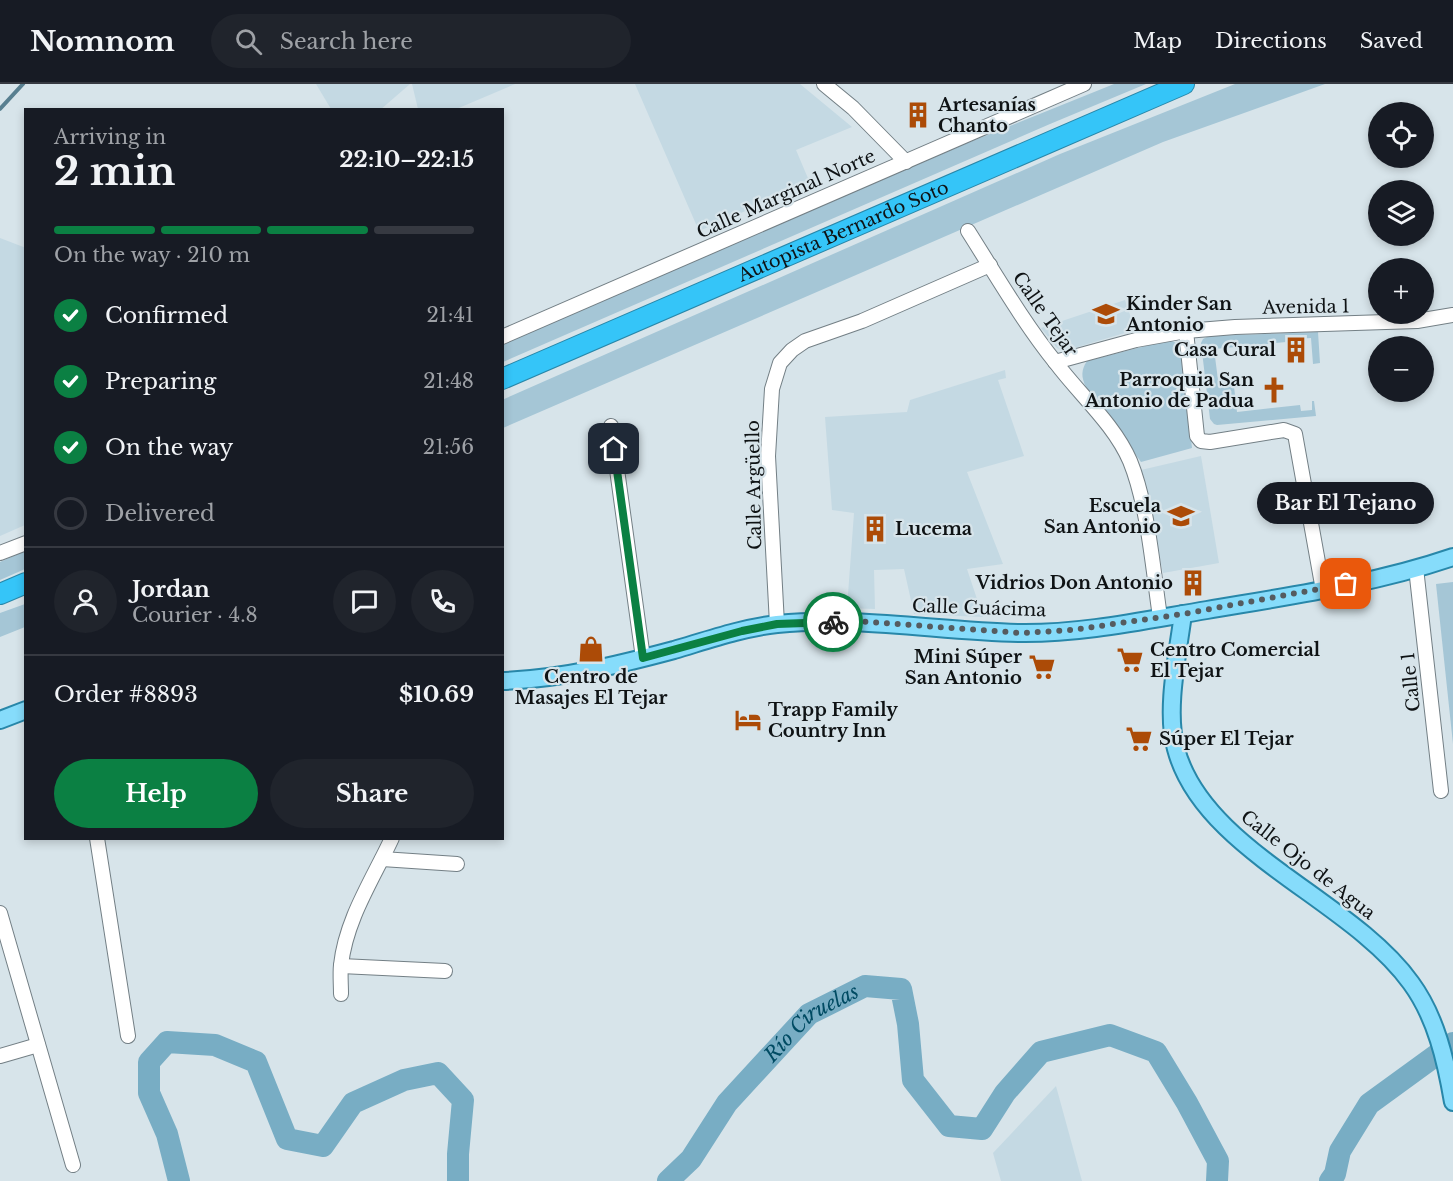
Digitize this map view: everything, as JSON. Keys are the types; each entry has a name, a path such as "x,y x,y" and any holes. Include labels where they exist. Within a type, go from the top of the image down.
{"highway":[{"name":"Autopista Bernardo Soto","path":"504,379 1184,84"},
{"path":"0,594 24,584"}],"main road":[{"name":"Calle Guácima","path":"504,681 580,673 777,624 856,621 1021,633 1072,630 1323,590 1453,557"},
{"path":"1424,566 1453,562"},
{"name":"Calle Ojo de Agua","path":"1183,614 1172,726 1175,748 1182,768 1193,788 1242,842 1368,936 1412,983 1434,1024 1453,1102"},
{"path":"0,720 24,711"}],"street":[{"path":"824,84 853,108 906,162"},
{"name":"Calle Marginal Norte","path":"504,336 1084,84"},
{"name":"Calle Tejar","path":"968,231 1055,362 1103,420 1125,451 1146,527 1160,617"},
{"name":"Calle Argüello","path":"777,624 768,456 772,389 780,363 805,340 862,321 990,265"},
{"name":"Avenida 1","path":"1055,362 1136,340 1186,331 1235,327 1417,321 1453,315"},
{"path":"1186,331 1197,436 1200,441 1210,442 1284,430 1295,434 1323,590"},
{"path":"611,426 643,658"},
{"path":"0,554 24,544"},
{"name":"Calle 1","path":"1424,566 1441,791"},
{"path":"1438,763 1453,762"},
{"path":"97,840 128,1036"},
{"path":"341,994 341,966 345,942 358,905 391,840"},
{"path":"382,859 457,864"},
{"path":"0,913 73,1165"},
{"path":"341,966 444,971"},
{"path":"0,1056 38,1045"}],"shaded area":[{"path":"316,84 410,84 382,108 330,108"},
{"path":"412,84 515,84 459,108 418,108"},
{"path":"635,84 800,84 852,127 796,150 810,183 699,231"},
{"path":"1114,84 1146,84 504,362 504,343 965,144"},
{"path":"1235,84 1325,84 1163,142 504,428 504,399 1060,154"},
{"path":"0,238 24,247 24,525 0,536"},
{"name":"Kinder San Antonio","path":"1125,300 1135,330 1064,351 1057,348 1041,328"},
{"path":"1318,332 1320,363 1313,364 1311,338 1214,349 1218,380 1233,378 1237,412 1300,405 1301,411 1312,410 1312,401 1314,401 1316,416 1214,424 1210,419 1201,343 1203,339 1209,336"},
{"path":"1165,341 1176,343 1182,352 1192,448 1141,462 1086,387 1083,371 1087,361"},
{"path":"1005,370 1006,378 998,380 1024,456 967,472 1003,564 967,569 983,617 914,614 904,569 874,570 875,609 847,608 854,513 832,510 825,417 907,412 910,400"},
{"name":"Escuela San Antonio","path":"1201,456 1219,563 1163,573 1141,470"},
{"path":"24,551 24,569 0,580 0,562"},
{"path":"1453,582 1453,744 1436,584"},
{"path":"24,604 24,627 0,637 0,613"},
{"path":"1056,1086 1082,1181 1001,1181 993,1153"}],"waterway":[{"path":"0,109 23,84"},
{"name":"Río Ciruelas","path":"668,1181 691,1159 727,1103 809,1014 865,986 901,989 908,1024 913,1080 949,1126 982,1129 1005,1093 1041,1052 1110,1035 1156,1052 1218,1161 1217,1181"},
{"name":"Río Ciruelas","path":"179,1181 167,1134 149,1093 149,1062 167,1042 215,1045 256,1062 287,1139 323,1146 353,1103 404,1080 438,1073 463,1100 458,1181"},
{"name":"Río Ciruelas","path":"1330,1181 1335,1174 1340,1151 1369,1104 1453,1043"}],"way so far":[{"path":"833,622 856,621 1021,633 1072,630 1183,614 1346,584"}],"place":[{"name":"Artesanías Chanto","path":"918,115"},
{"name":"Kinder San Antonio","path":"1106,314"},
{"name":"Casa Cural","path":"1296,350"},
{"name":"Parroquia San Antonio de Padua","path":"1274,390"},
{"name":"Escuela San Antonio","path":"1181,516"},
{"name":"Lucema","path":"875,529"},
{"name":"Vidrios Don Antonio","path":"1193,583"},
{"name":"Bar El Tejano","path":"1346,584"},
{"name":"Centro de Masajes El Tejar","path":"591,649"},
{"name":"Centro Comercial El Tejar","path":"1130,660"},
{"name":"Mini Súper San Antonio","path":"1042,667"},
{"name":"Trapp Family Country Inn","path":"748,720"},
{"name":"Súper El Tejar","path":"1139,739"}],"route":[{"path":"614,449 643,658 742,631 777,624 833,622"}]}
